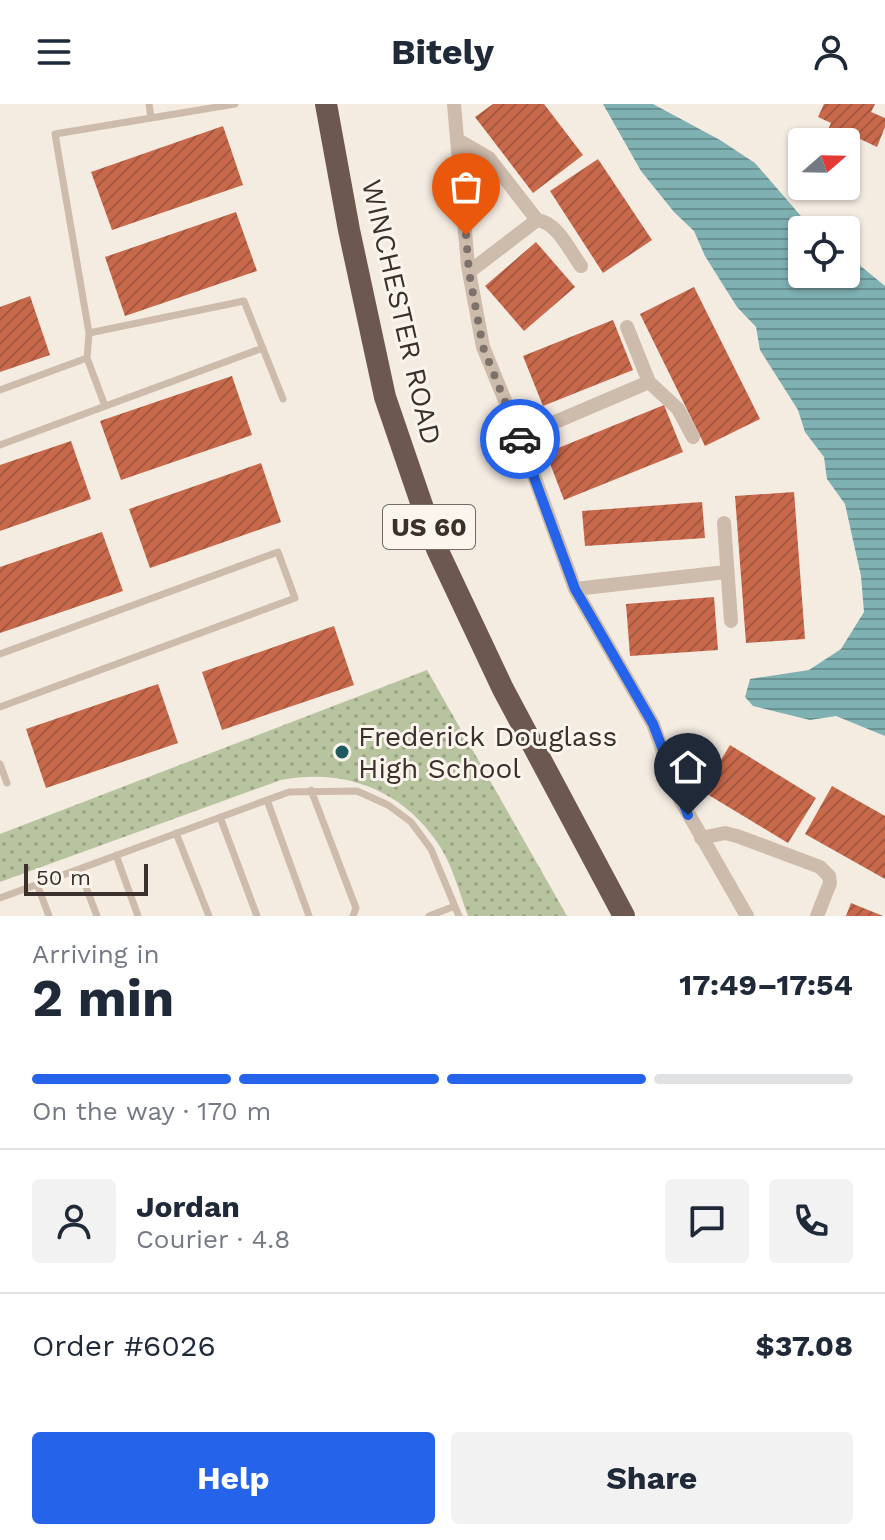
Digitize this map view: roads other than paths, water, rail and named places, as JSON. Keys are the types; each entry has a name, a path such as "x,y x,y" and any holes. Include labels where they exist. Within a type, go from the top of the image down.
{"highway":[{"name":"WINCHESTER ROAD","path":"326,104 385,397 437,549 503,689 624,916"}],"street":[{"path":"454,104 469,272 483,347 520,437 575,589 653,724 680,799 747,916"},
{"path":"458,140 489,158 537,220"},
{"path":"469,272 537,220 546,221 555,230 581,266"},
{"path":"627,327 649,382 678,409 693,437"},
{"path":"520,437 649,382"},
{"path":"724,523 731,621"},
{"path":"575,589 726,572"},
{"path":"701,838 725,833 820,867 829,876 830,883 817,916"}],"lane":[{"path":"149,104 151,118"},
{"path":"105,406 87,358 89,333 55,134 235,104"},
{"path":"89,333 244,301 283,399"},
{"path":"0,445 263,348"},
{"path":"0,390 87,358"},
{"path":"0,654 278,552 295,598 0,707"},
{"path":"0,764 7,783"},
{"path":"311,790 356,908 353,916"},
{"path":"0,898 289,792 357,791 388,805 411,822 431,849 459,916"},
{"path":"267,800 309,916"},
{"path":"220,817 257,916"},
{"path":"176,833 209,916"},
{"path":"116,855 138,916"},
{"path":"79,869 97,916"},
{"path":"37,884 49,916"},
{"path":"429,916 455,906"}],"water":[{"path":"603,104 653,104 755,163 801,216 788,216 788,288 860,288 860,265 885,286 885,736 836,716 810,720 753,706 745,697 750,679 809,670 841,649 864,612 861,576 845,504 827,479 824,457 805,432 798,410 760,350 756,327 737,307 705,256 694,231 674,212 641,171"}],"place":[{"name":"Frederick Douglass High School","path":"342,752"}]}
